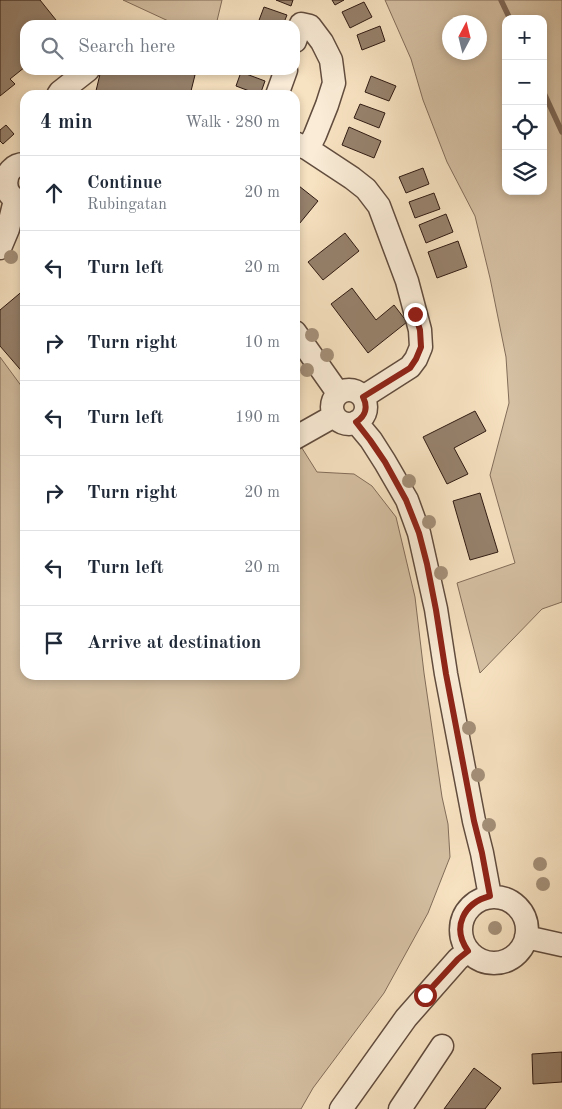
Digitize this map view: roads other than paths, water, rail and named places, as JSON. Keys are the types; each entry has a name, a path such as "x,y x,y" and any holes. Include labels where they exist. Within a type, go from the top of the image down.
{"street":[{"path":"300,27 301,24 310,26 322,42 331,60 334,83 315,135 301,146 352,178 366,189 379,206 406,281 420,330 421,347 410,368 363,397"},
{"path":"63,90 82,75"},
{"path":"279,90 284,75"},
{"path":"0,248 20,201 9,196 5,190 2,176 15,166 20,165"},
{"path":"300,339 338,393"},
{"path":"344,390 353,390 359,392 363,397 366,409 364,416 356,422 344,424 334,416 331,404 338,393 344,390"},
{"path":"300,435 334,416"},
{"path":"356,422 385,462 406,500 419,533 436,610 446,674 490,896"},
{"path":"490,896 503,898 519,908 525,919 526,937 522,948 510,959 504,962 487,963 468,951 460,930 467,910 475,902 490,896"},
{"path":"526,937 562,944"},
{"path":"341,1109 406,1018 458,959 468,951"},
{"path":"400,1109 442,1046"}],"waterway":[{"path":"501,0 508,15"},
{"path":"547,100 562,132"}]}
